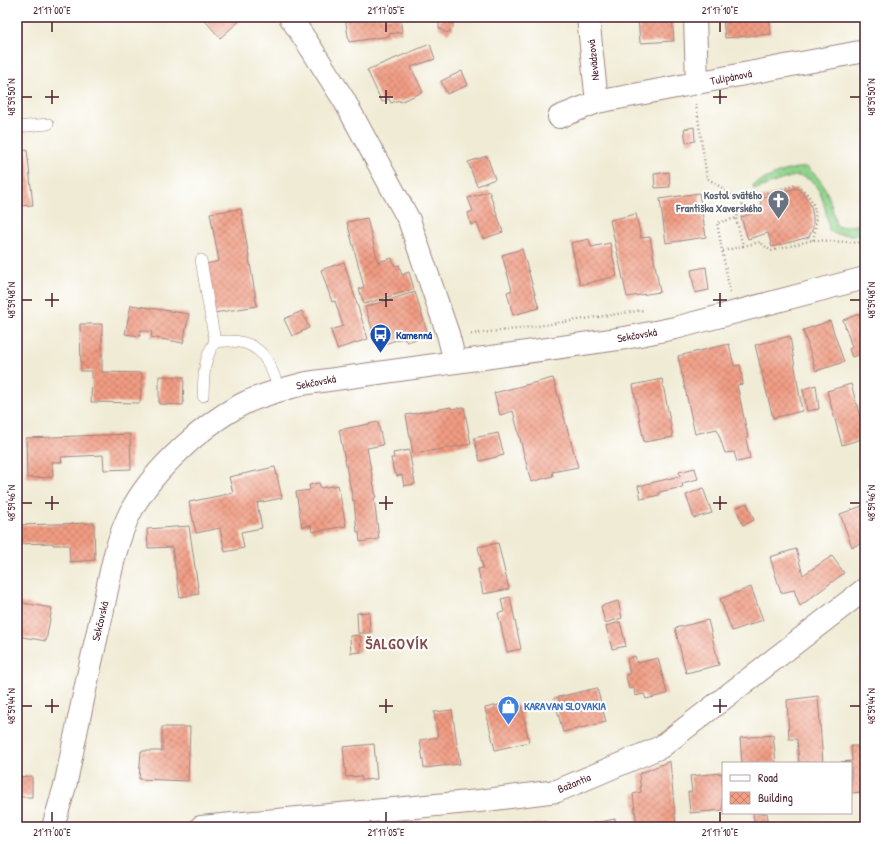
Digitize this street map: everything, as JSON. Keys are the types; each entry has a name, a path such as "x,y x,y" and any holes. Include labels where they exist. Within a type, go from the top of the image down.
{"street":[{"path":"290,17 344,100 409,220 449,338 455,362"},
{"name":"Nevädzová","path":"588,17 597,102"},
{"path":"695,17 695,84"},
{"name":"Tulipánová","path":"559,117 597,102 865,51"},
{"name":"Sekčovská","path":"53,827 65,786 109,580 122,531 140,496 157,475 176,455 212,423 249,401 279,390 336,378 625,338 668,330 865,278"},
{"name":"Bažantia","path":"201,827 479,801 557,791 661,747 865,589"}],"lane":[{"path":"17,127 48,124"},
{"path":"201,260 215,342 210,350 204,366 203,396"},
{"path":"215,342 229,340 243,342 256,348 264,355 269,363 279,390"}],"path":[{"path":"695,84 707,178 744,204"},
{"path":"743,246 736,218 744,204 751,197 796,185 806,192 814,205 816,219 813,240"},
{"path":"730,293 717,223 736,218"},
{"path":"723,251 760,242 771,251 813,240 865,243"},
{"path":"722,294 738,291"},
{"path":"449,338 645,310"}],"green space":[{"path":"806,167 819,179 827,193 836,225 840,227 865,224 865,236 835,234 829,230 821,196 812,181 805,177 792,177 754,190 753,185 772,176 791,169"}],"building":[{"path":"202,17 244,17 220,38"},
{"path":"345,17 400,17 402,32 389,34 389,36 349,42"},
{"path":"445,17 453,20 453,28 447,33 439,28 439,21"},
{"path":"638,17 672,17 674,41 640,43"},
{"path":"723,17 769,17 771,34 725,38"},
{"path":"430,44 435,59 411,67 423,92 400,102 399,100 391,103 389,99 382,102 367,70"},
{"path":"462,71 468,85 447,94 441,81"},
{"path":"694,127 695,141 686,143 684,129"},
{"path":"27,150 33,205 17,206 17,151"},
{"path":"487,156 495,179 477,186 468,162"},
{"path":"669,172 670,187 655,188 654,174"},
{"name":"Kostol svätého Františka Xaverského","path":"797,188 806,197 811,206 813,228 809,237 772,247 768,233 748,239 741,217 763,210 759,198"},
{"path":"489,191 503,232 483,239 477,223 471,225 468,213 473,211 468,198"},
{"path":"699,193 706,237 666,243 660,199"},
{"path":"241,209 257,306 214,313 206,264 219,261 210,213"},
{"path":"636,214 641,238 650,237 660,292 627,297 610,220"},
{"path":"367,218 378,262 392,258 395,266 399,265 402,275 409,272 414,289 364,304 359,289 364,287 347,222"},
{"path":"589,239 591,247 610,243 617,276 580,285 571,243"},
{"path":"522,249 539,308 513,315 507,292 512,290 502,255"},
{"path":"344,262 368,339 337,349 331,330 343,326 335,301 332,302 321,270"},
{"path":"706,267 709,290 695,293 691,270"},
{"path":"415,292 428,335 407,342 403,338 378,346 365,307"},
{"path":"131,305 189,314 183,343 151,337 152,332 141,330 140,336 125,334"},
{"path":"302,311 309,328 292,336 284,319"},
{"path":"865,312 865,353 852,357 849,349 852,347 843,320"},
{"path":"830,321 844,362 816,371 803,330"},
{"path":"80,324 102,324 102,372 142,373 140,403 91,402 92,371 81,371"},
{"path":"790,336 802,411 773,418 755,345"},
{"path":"729,344 734,366 740,365 743,384 737,385 748,437 746,438 750,459 737,462 734,452 725,453 717,429 695,434 678,356"},
{"path":"159,376 184,377 183,405 159,404"},
{"path":"553,378 578,467 552,472 553,476 531,482 513,411 500,415 494,393"},
{"path":"662,379 673,437 644,442 633,385"},
{"path":"851,384 865,438 842,445 827,391"},
{"path":"816,385 819,409 807,411 803,389"},
{"path":"451,407 451,409 464,407 471,444 413,454 406,415"},
{"path":"378,422 383,445 367,448 376,497 374,498 379,539 360,542 359,532 357,532 354,500 353,501 339,430"},
{"path":"498,433 504,455 480,461 474,438"},
{"path":"130,434 131,469 104,470 103,455 61,457 62,462 52,462 53,477 27,478 26,438"},
{"path":"409,450 415,484 404,486 402,475 397,476 396,473 394,473 391,458 394,458 393,453"},
{"path":"275,467 282,498 257,503 262,528 241,532 244,548 225,552 220,528 196,533 189,502 233,493 229,477"},
{"path":"695,468 698,479 682,483 683,487 659,492 659,495 641,499 638,486 680,476 679,472"},
{"path":"319,483 321,488 338,485 346,526 312,532 311,525 302,527 296,492 310,490 309,485"},
{"path":"703,488 712,513 694,518 686,495"},
{"path":"747,503 754,520 743,525 736,508"},
{"path":"865,505 865,542 852,547 840,514"},
{"path":"94,523 95,560 70,562 69,545 53,545 53,543 17,544 17,525"},
{"path":"189,526 199,594 180,597 172,547 148,548 147,529"},
{"path":"498,543 509,589 483,594 478,569 483,568 478,547"},
{"path":"796,549 803,575 832,556 844,573 800,606 794,590 781,593 770,557"},
{"path":"751,587 763,620 732,631 720,599"},
{"path":"510,597 521,649 507,652 498,613 504,612 501,599"},
{"path":"618,601 622,618 605,623 601,606"},
{"path":"17,602 52,608 46,641 17,636"},
{"path":"369,612 370,633 358,633 357,613"},
{"path":"708,620 719,665 686,673 675,628"},
{"path":"620,622 626,646 612,649 606,626"},
{"path":"360,635 361,652 351,653 350,636"},
{"path":"635,656 637,663 658,658 667,694 646,699 644,694 635,696 634,688 629,689 626,675 630,674 627,659"},
{"path":"597,688 606,722 563,732 554,698"},
{"path":"818,696 823,762 799,762 797,739 789,739 787,700"},
{"name":"KARAVAN SLOVAKIA","path":"512,702 522,709 529,742 495,750 485,708"},
{"path":"452,710 460,764 424,768 420,740 438,737 434,712"},
{"path":"862,725 865,725 865,792 852,793 852,762 841,762 852,761 851,746 863,746"},
{"path":"162,727 190,727 188,781 139,779 141,751 162,751"},
{"path":"773,735 776,762 742,762 740,738"},
{"path":"374,744 377,779 362,780 361,776 346,777 343,747"},
{"path":"670,761 676,827 637,827 633,794 641,792 639,774"},
{"path":"722,773 722,810 690,813 688,792 692,792 690,776"},
{"path":"32,776 32,797 17,797 17,777"},
{"path":"753,814 767,814 769,825 755,827"},
{"path":"615,819 616,827 584,827 584,825"},
{"path":"546,823 547,827 519,827 519,826"}],"place":[{"name":"Kostol svätého Františka Xaverského","path":"778,220"},
{"name":"Kamenná","path":"381,354"},
{"name":"KARAVAN SLOVAKIA","path":"508,726"}],"district":[{"name":"ŠALGOVÍK","path":"397,644"}]}
